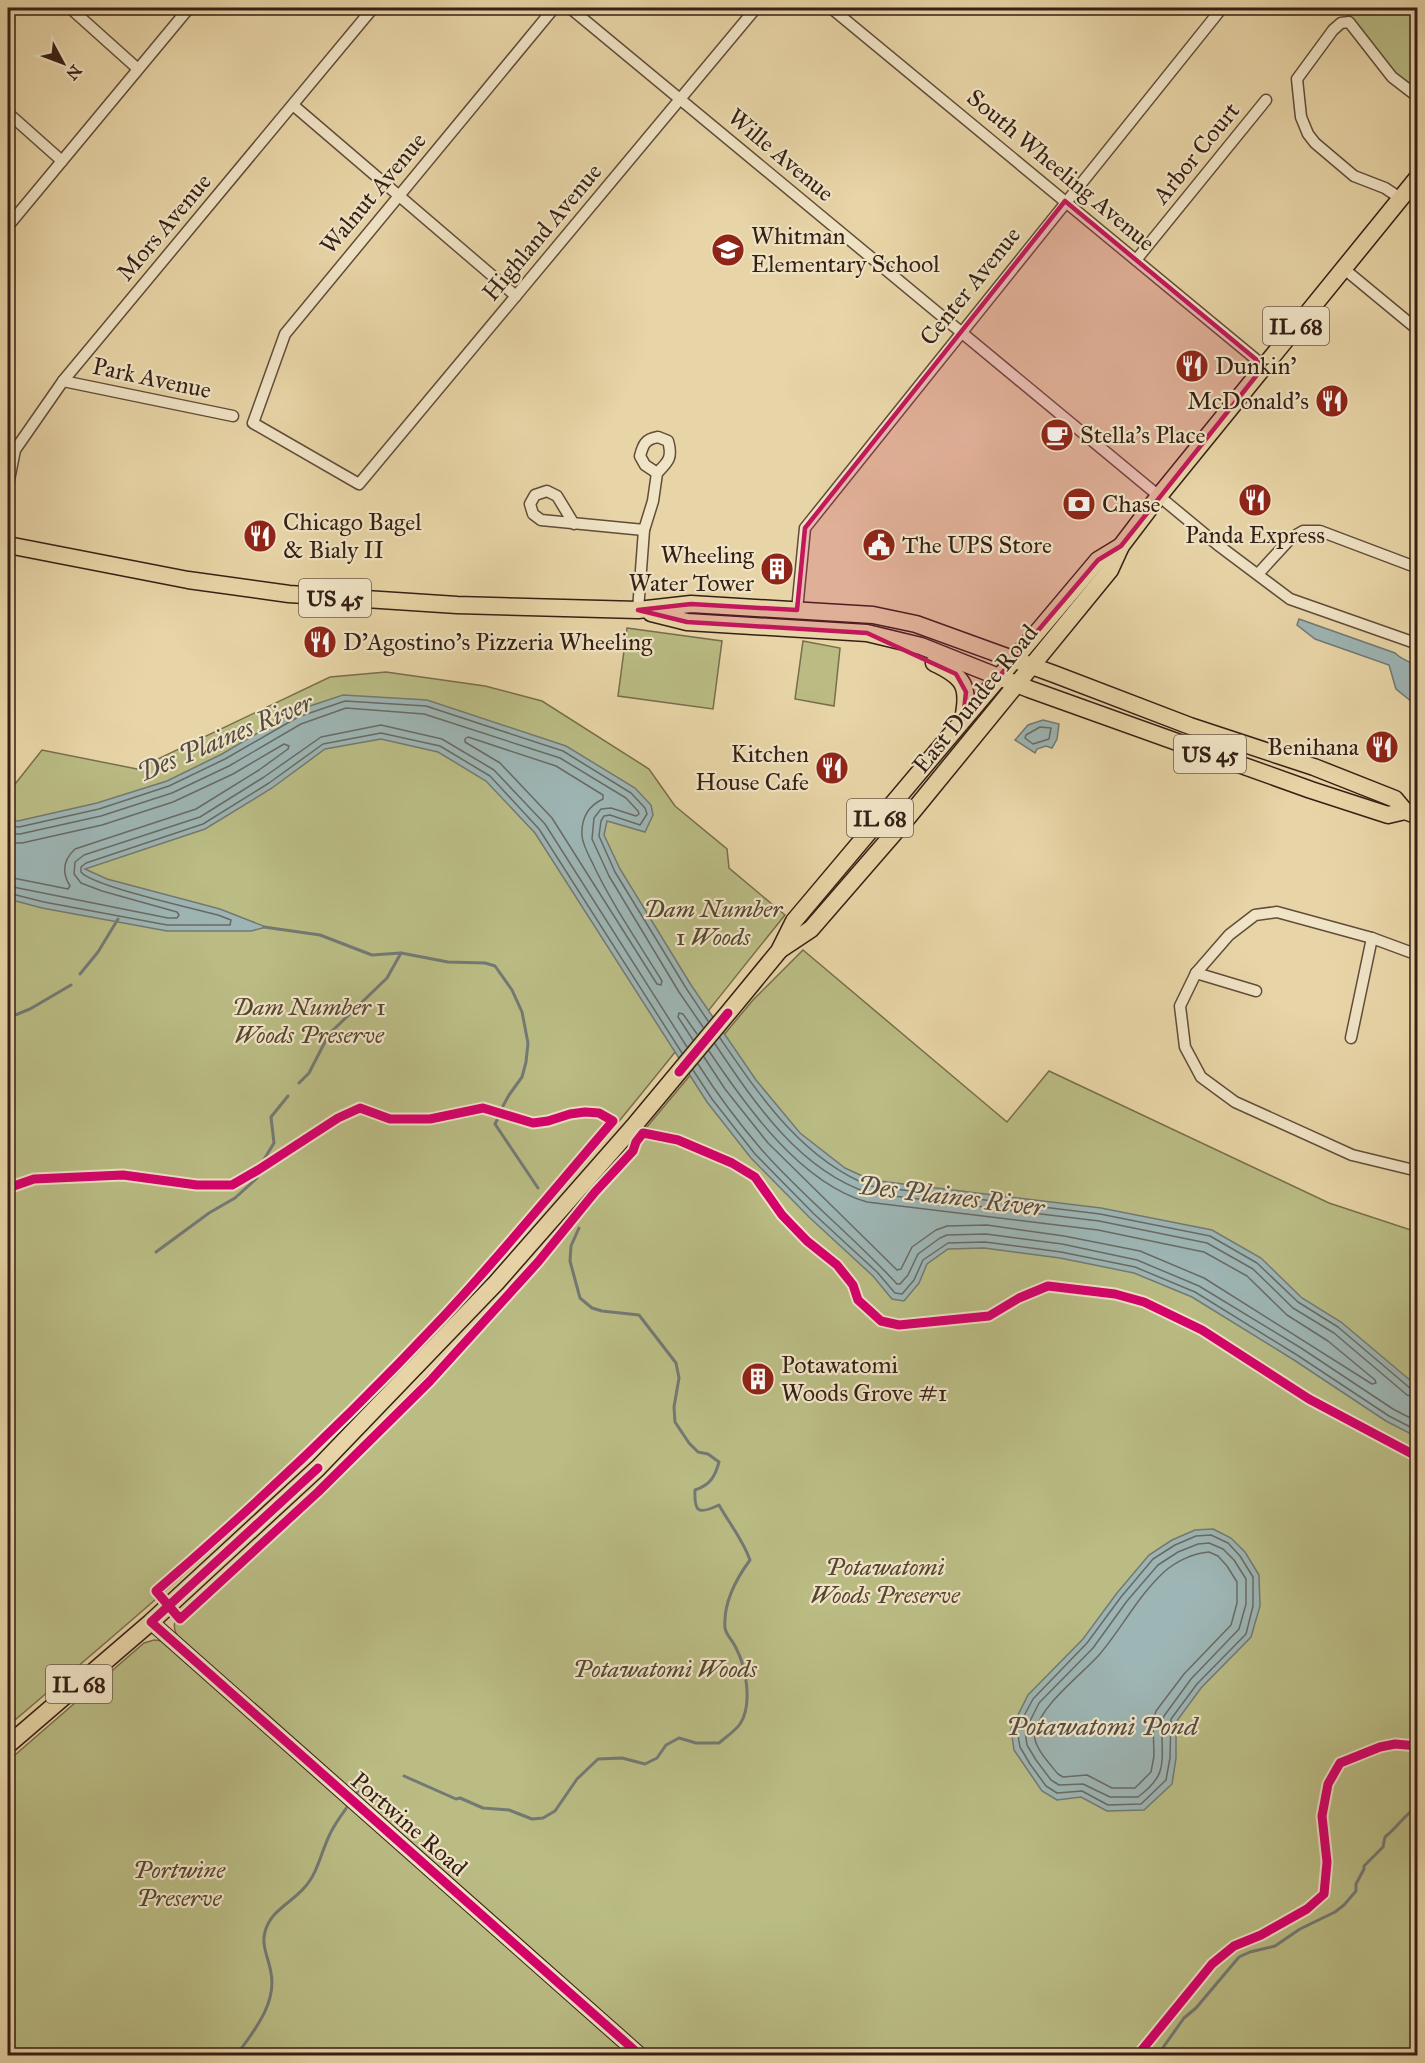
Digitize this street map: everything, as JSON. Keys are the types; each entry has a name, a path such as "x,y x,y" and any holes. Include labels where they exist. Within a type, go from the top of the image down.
{"main road":[{"name":"East Dundee Road","path":"779,951 811,929 921,802 1110,570 1121,546 1159,496 1418,177"},
{"name":"US 45","path":"8,545 188,580 289,594 457,605 638,610 691,604 861,614 916,624 1190,726 1336,776 1395,799 1411,813"},
{"name":"East Dundee Road","path":"8,1745 151,1622 318,1468 488,1292 728,1013 779,951 794,921 963,719 1098,560 1121,546"},
{"name":"US 45","path":"638,610 687,622 867,633 921,646 998,678 1311,790 1388,815 1411,813"},
{"path":"867,633 956,675 964,685 966,692 963,719"}],"street":[{"path":"70,8 138,69"},
{"path":"8,226 189,8"},
{"name":"Mors Avenue","path":"8,485 15,450 63,381 373,8"},
{"name":"Walnut Avenue","path":"359,484 253,423 285,334 554,8"},
{"name":"Wille Avenue","path":"570,8 1218,545 1290,599 1418,644"},
{"name":"Highland Avenue","path":"359,484 756,8"},
{"name":"South Wheeling Avenue","path":"831,8 1264,366"},
{"name":"Center Avenue","path":"797,610 805,528 1222,8"},
{"path":"1400,198 1385,188 1354,176 1315,142 1304,125 1297,79 1333,30 1341,23 1349,22 1392,77 1418,97"},
{"name":"Arbor Court","path":"1136,260 1266,100"},
{"path":"292,105 516,296"},
{"path":"8,113 62,161"},
{"path":"1343,268 1418,330"},
{"name":"Park Avenue","path":"63,381 233,416"},
{"path":"638,610 644,530 653,501 657,473"},
{"path":"574,524 557,496 547,491 536,495 531,504 533,514 541,520 574,524 644,530"},
{"path":"1258,574 1291,537 1303,531 1320,531 1418,568"},
{"path":"1418,955 1372,938 1277,912 1255,915 1229,936 1196,973 1180,1006 1185,1047 1201,1077 1235,1102 1352,1155 1418,1171"},
{"path":"1351,1038 1372,938"},
{"path":"1196,973 1257,991"},
{"name":"Portwine Road","path":"151,1622 641,2055"}],"highlighted area":[{"path":"1065,201 1264,366 1121,546 1098,560 963,719 966,692 956,674 867,633 687,622 638,610 691,604 797,610 805,528"}],"green space":[{"path":"1343,8 1417,8 1417,90 1394,74"},
{"path":"627,628 722,641 713,709 618,696"},
{"path":"803,641 840,648 834,706 795,699"},
{"name":"Dam Number 1 Woods Preserve","path":"386,672 485,686 542,701 649,769 675,806 727,849 729,868 785,915 576,1174 443,1323 291,1477 153,1602 8,1726 8,793 42,750 137,769 330,677"},
{"name":"Potawatomi Woods Preserve","path":"803,950 1007,1122 1049,1071 1329,1203 1417,1232 1417,2055 651,2055 177,1636 174,1625 180,1611 243,1556 341,1464 452,1350 534,1262 753,1000"},
{"name":"Portwine Preserve","path":"154,1640 164,1641 634,2055 8,2055 8,1761 144,1643"}],"water":[{"path":"1299,619 1395,653 1417,666 1417,706 1396,689 1389,665 1315,639 1297,625"},
{"name":"Des Plaines River","path":"343,695 427,700 566,746 635,788 651,805 653,815 645,832 607,821 604,835 620,869 691,985 756,1080 800,1133 845,1168 871,1180 1101,1208 1212,1230 1261,1258 1302,1298 1341,1322 1417,1386 1417,1437 1386,1421 1294,1360 1192,1297 1134,1273 1060,1258 984,1248 948,1249 927,1264 919,1283 904,1301 892,1299 873,1276 810,1218 751,1158 707,1102 535,833 486,781 438,752 381,739 325,749 272,788 205,829 85,869 107,879 220,909 266,927 251,931 167,931 42,908 8,899 8,820 18,821 97,803 167,781 222,754 295,711"},
{"path":"1043,720 1059,724 1057,739 1052,748 1046,746 1037,749 1035,753 1015,740 1028,725"},
{"name":"Potawatomi Pond","path":"1213,1529 1231,1538 1245,1552 1259,1575 1260,1606 1251,1637 1201,1688 1176,1722 1176,1758 1172,1784 1144,1810 1107,1811 1081,1797 1057,1800 1042,1791 1014,1750 1011,1729 1028,1695 1083,1639 1149,1555 1172,1540 1195,1530"}],"waterway":[{"path":"80,974 98,952 118,919"},
{"path":"264,927 320,935 372,955 401,953 448,962 485,963 495,966 512,990 522,1012 528,1043 522,1077 503,1106"},
{"path":"299,1083 309,1073 329,1034 387,978 401,953"},
{"path":"8,1018 30,1009 71,985"},
{"path":"263,1161 274,1143 271,1117 288,1096"},
{"path":"498,1118 495,1124 538,1188"},
{"path":"156,1252 209,1213 235,1198 257,1178"},
{"path":"404,1776 483,1808 509,1810 532,1819 543,1818 555,1811 577,1779 598,1759 622,1758 645,1764 657,1758 666,1745 679,1738 696,1743 719,1743 738,1727 744,1716 747,1696 745,1675 740,1656 726,1631 725,1619 728,1601 750,1560 719,1505 699,1510 695,1503 695,1490 705,1486 711,1480 719,1462 708,1454 698,1452 675,1422 674,1407 679,1378 676,1363 639,1315 602,1311 592,1308 580,1298 570,1261 571,1246 579,1228"},
{"path":"354,1797 358,1791"},
{"path":"236,2056 262,2017 270,1996 271,1973 264,1937 271,1918 309,1882 332,1830 350,1803"},
{"path":"1157,2056 1184,2018 1196,2008 1239,1957 1275,1946 1300,1929 1335,1912 1344,1905 1356,1891 1356,1884 1364,1866 1383,1847 1385,1837 1418,1806"}],"cycle path":[{"path":"679,1072 728,1013"},
{"path":"8,1188 34,1179 123,1175 197,1185 232,1185 338,1118 360,1108 390,1119 430,1119 483,1108 533,1123 585,1112 599,1113 613,1121 487,1269 374,1389 230,1526 156,1591 180,1619 318,1492 430,1381 538,1262 595,1192 633,1151 643,1133 678,1140 732,1163 755,1177 782,1215 807,1241 837,1265 853,1285 858,1300 881,1321 899,1325 989,1316 1019,1298 1048,1286 1115,1294 1144,1302 1202,1330 1309,1399 1418,1457"},
{"path":"318,1468 151,1622 641,2056"},
{"path":"1137,2056 1212,1964 1234,1946 1261,1935 1307,1909 1324,1894 1327,1862 1322,1816 1328,1784 1340,1763 1380,1747 1395,1744 1418,1746"}],"place":[{"name":"Whitman Elementary School","path":"728,250"},
{"name":"Dunkin'","path":"1192,366"},
{"name":"McDonald's","path":"1332,401"},
{"name":"Stella's Place","path":"1057,435"},
{"name":"Panda Express","path":"1255,500"},
{"name":"Chase","path":"1079,504"},
{"name":"Chicago Bagel & Bialy II","path":"260,536"},
{"name":"The UPS Store","path":"879,545"},
{"name":"Wheeling Water Tower","path":"777,569"},
{"name":"D'Agostino's Pizzeria Wheeling","path":"320,642"},
{"name":"Benihana","path":"1382,747"},
{"name":"Kitchen House Cafe","path":"832,768"},
{"name":"Potawatomi Woods Grove #1","path":"758,1379"}],"park label":[{"name":"Dam Number 1 Woods","path":"713,923"},
{"name":"Potawatomi Woods","path":"665,1669"}]}
